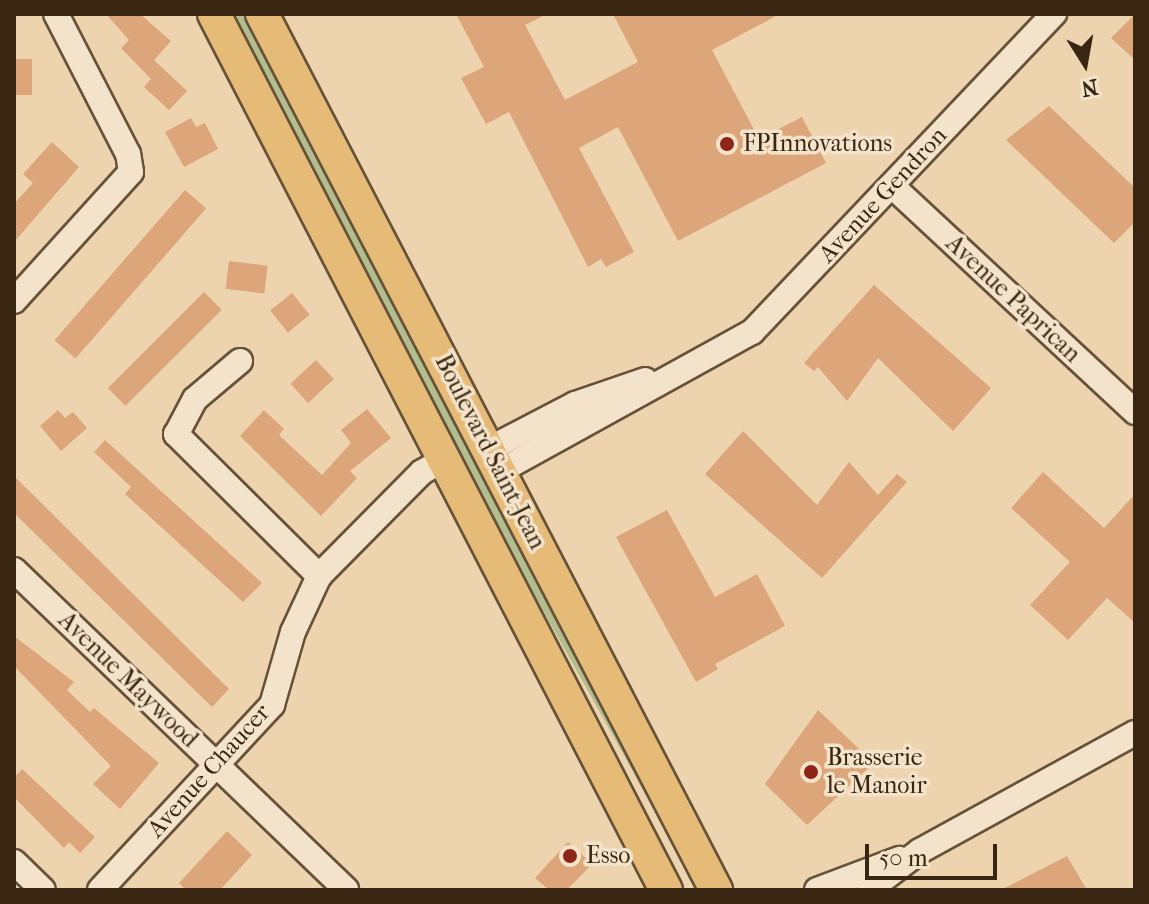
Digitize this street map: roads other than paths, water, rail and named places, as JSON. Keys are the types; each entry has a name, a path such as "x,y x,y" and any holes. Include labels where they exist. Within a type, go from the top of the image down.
{"main road":[{"name":"Boulevard Saint-Jean","path":"214,14 666,890"},
{"name":"Boulevard Saint-Jean","path":"262,14 716,890"}],"street":[{"path":"14,301 131,172 128,154 56,14"},
{"name":"Avenue Gendron","path":"494,460 700,362 762,324 1054,14"},
{"name":"Avenue Paprican","path":"892,186 1135,412"},
{"path":"240,361 195,399 176,434 319,576"},
{"name":"Avenue Chaucer","path":"100,890 272,705 293,632 319,576 422,472 445,459"},
{"name":"Avenue Maywood","path":"14,570 346,890"},
{"path":"817,890 920,851 1135,733"},
{"path":"869,890 920,851"},
{"path":"14,862 43,890"}],"place":[{"name":"FPInnovations","path":"727,144"},
{"name":"Brasserie le Manoir","path":"811,772"},
{"name":"Esso","path":"570,856"}]}
